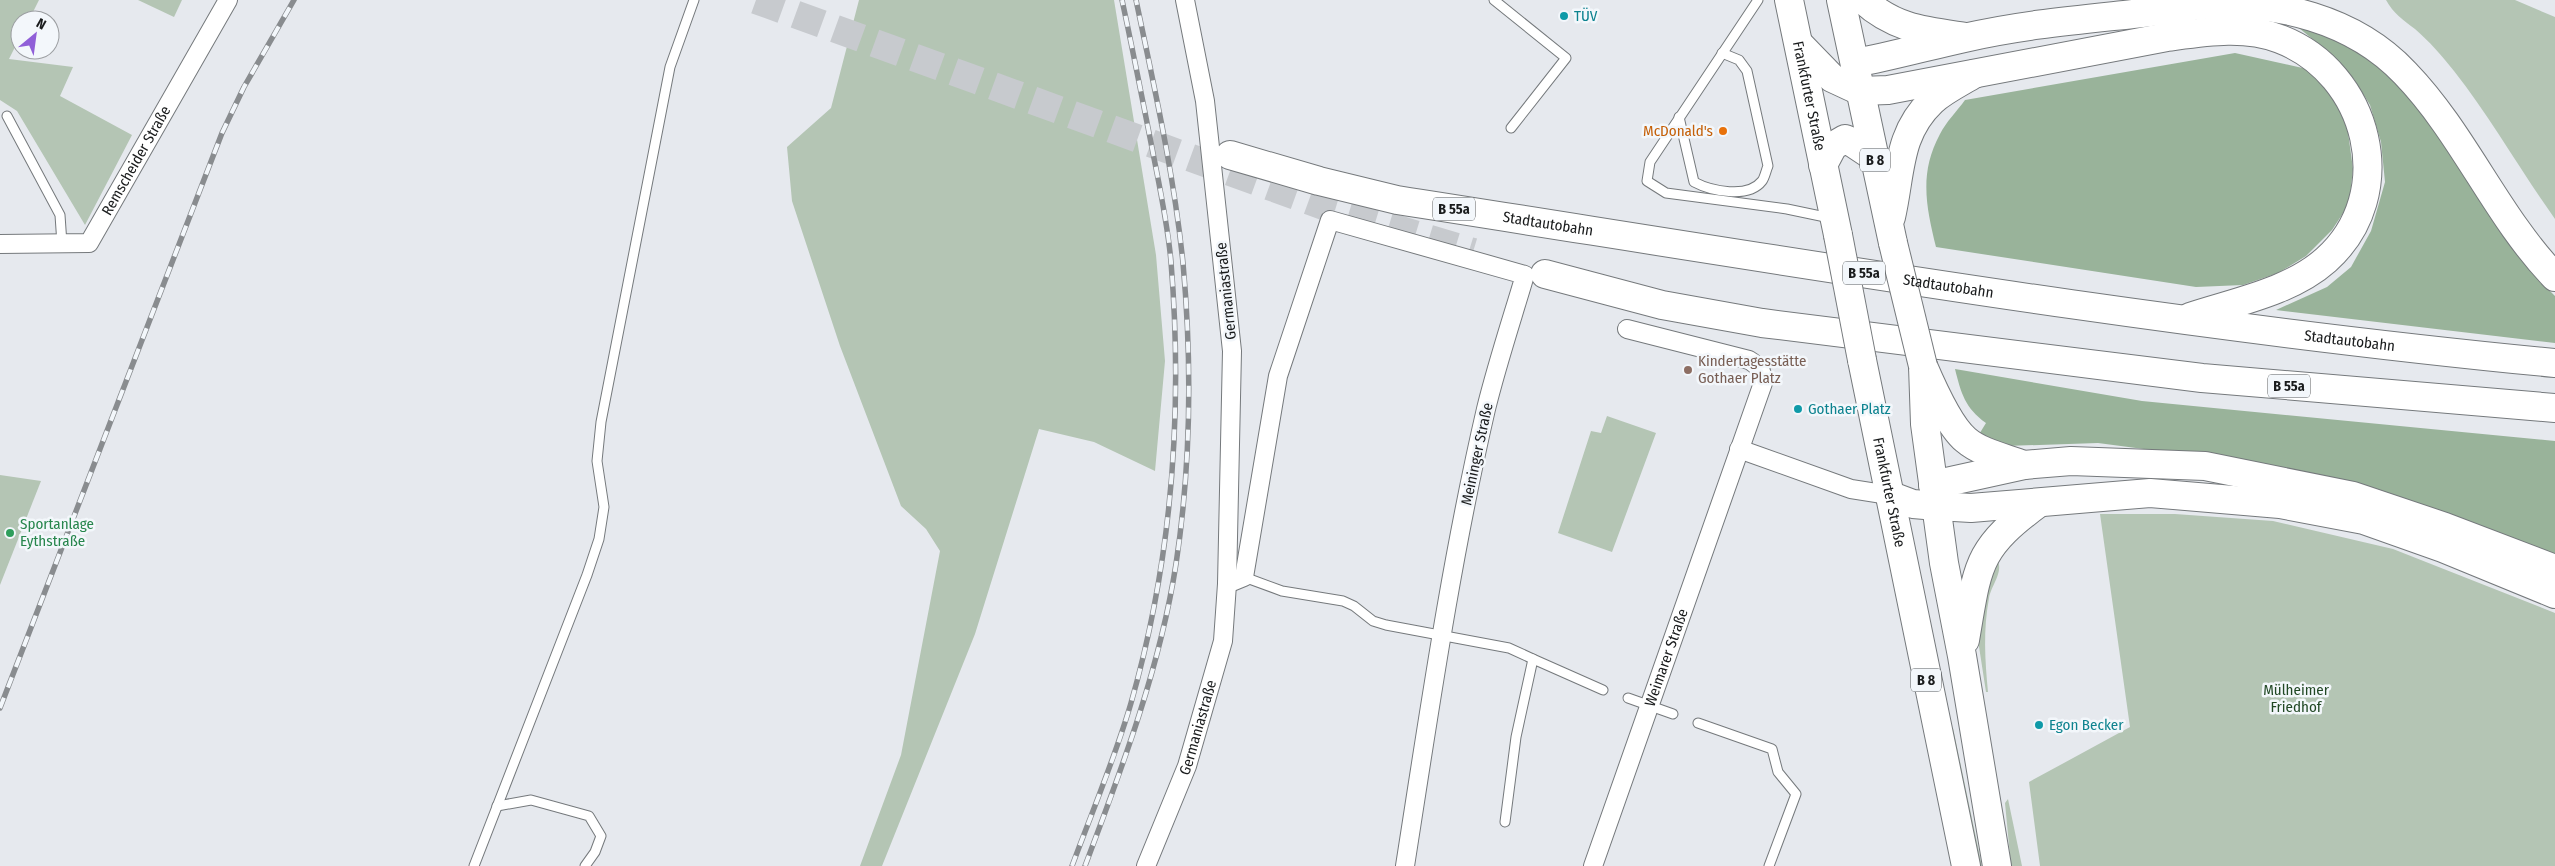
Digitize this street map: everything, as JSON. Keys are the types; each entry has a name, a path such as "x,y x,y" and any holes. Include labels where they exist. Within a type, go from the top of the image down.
{"main road":[{"name":"Frankfurter Straße","path":"1789,0 1836,227 1888,495 1966,866"},
{"name":"B 8","path":"1841,0 1891,236 1923,366 1925,424 1944,563 1962,656 1997,866"},
{"path":"1863,0 1888,19 1906,27 1966,37"},
{"path":"1814,121 1823,92 1832,78 1843,68 1855,63 1966,37 2077,19 2204,4 2260,5 2319,18 2353,34 2383,53 2421,90 2454,134 2522,240 2555,277"},
{"path":"1799,44 1832,78 1860,90 1878,92 2167,37 2230,31 2259,34 2292,44 2315,58 2336,79 2357,113 2367,160 2365,187 2361,205 2346,236 2327,259 2297,279 2277,289 2182,319"},
{"path":"1891,236 1902,151 1908,134 1934,99 1974,74"},
{"path":"1823,165 1833,146 1845,140 1850,140 1874,157"},
{"name":"Stadtautobahn","path":"1230,155 1319,181 1397,200 1980,291 2422,351 2555,364"},
{"name":"B 55a","path":"1545,274 1662,305 1762,323 2202,378 2555,408"},
{"path":"1923,366 1936,396 1966,440 1981,449 2024,465"},
{"path":"1888,495 1913,504 2024,465 2071,461 2205,466 2264,476 2353,496 2445,527 2555,569"},
{"path":"1935,496 1971,508 2150,493 2280,504 2364,520 2443,548 2555,594"},
{"path":"1962,656 1977,572 1984,557 1993,542 2011,523 2040,502"}],"street":[{"name":"Remscheider Straße","path":"0,244 89,244 211,26 228,0"},
{"name":"Germaniastraße","path":"1146,866 1187,766 1223,641 1227,584 1232,351 1205,101 1185,0"},
{"name":"Meininger Straße","path":"1244,577 1278,376 1330,220 1525,274 1486,407 1448,589 1405,866"},
{"path":"1627,329 1749,360 1758,365 1763,373 1763,384 1739,449 1851,489 1888,495"},
{"name":"Weimarer Straße","path":"1594,866 1648,706 1739,449"},
{"path":"1227,584 1244,577"}],"lane":[{"path":"474,866 587,575 599,539 604,506 596,460 601,422 670,67 694,0"},
{"path":"1494,0 1566,58 1511,128"},
{"path":"1758,0 1678,117 1650,162 1648,181 1666,193 1787,209 1836,227"},
{"path":"1678,117 1694,182 1705,188 1742,192 1751,189 1762,180 1768,166 1747,71 1739,60 1722,53"},
{"path":"8,116 60,215 62,244"},
{"path":"1244,577 1282,591 1343,601 1354,606 1373,621 1386,625 1509,648 1603,690"},
{"path":"1505,822 1516,737 1533,659"},
{"path":"1628,698 1673,714"},
{"path":"1698,723 1772,748 1778,772 1796,794 1769,866"},
{"path":"497,806 531,800 589,816 601,836 595,852 585,866"}],"green space":[{"path":"0,0 39,0 34,10 10,10 9,59 73,67 60,96 132,135 85,225 17,111 0,100"},
{"path":"138,0 182,0 174,17"},
{"path":"859,0 1114,0 1156,255 1165,361 1155,471 1094,442 1039,429 975,634 882,866 860,866 901,755 940,551 926,529 901,506 840,346 792,201 787,147 831,108"},
{"path":"2386,0 2515,0 2555,17 2555,219 2454,71 2415,29 2395,13"},
{"path":"2294,24 2335,37 2381,64 2421,107 2545,286 2555,296 2555,343 2276,310 2327,287 2351,267 2371,231 2385,182 2381,142 2370,105 2354,79 2326,50"},
{"path":"2235,53 2307,69 2330,91 2347,125 2353,169 2349,204 2332,230 2306,256 2278,273 2243,285 2196,287 1936,247 1927,204 1926,190 1929,162 1933,148 1942,130 1965,100"},
{"path":"1955,369 2142,401 2555,441 2555,557 2444,512 2380,490 2288,468 2098,443 2005,446 1978,436 1986,423 1969,406 1959,385"},
{"path":"1607,416 1656,433 1612,552 1558,533 1591,431 1601,433"},
{"name":"Sportanlage Eythstraße","path":"0,475 41,481 0,585"},
{"name":"Mülheimer Friedhof","path":"2100,514 2175,514 2273,521 2393,549 2555,613 2555,866 2040,866 2029,782 2130,727"},
{"path":"1998,561 1999,570 1990,593 1986,622 1985,657 1988,692 1986,692 1978,640 1981,590"},
{"path":"1953,728 1982,866 1977,866 1948,729"},
{"path":"2008,799 2022,866 2011,866 2005,803"}],"tunnel":[{"path":"756,0 1332,209 1473,252"}],"railway":[{"path":"0,708 222,133 244,87 294,0"},
{"path":"1072,866 1118,744 1145,649 1165,540 1171,484 1176,373 1170,248 1122,0"},
{"path":"1085,866 1126,755 1150,679 1169,603 1176,564 1185,489 1189,376 1183,263 1169,163 1136,0"}],"place":[{"name":"TÜV","path":"1564,16"},
{"name":"McDonald's","path":"1723,131"},
{"name":"Kindertagesstätte Gothaer Platz","path":"1688,370"},
{"name":"Gothaer Platz","path":"1798,409"},
{"name":"Sportanlage Eythstraße","path":"10,533"},
{"name":"Egon Becker","path":"2039,725"}]}
